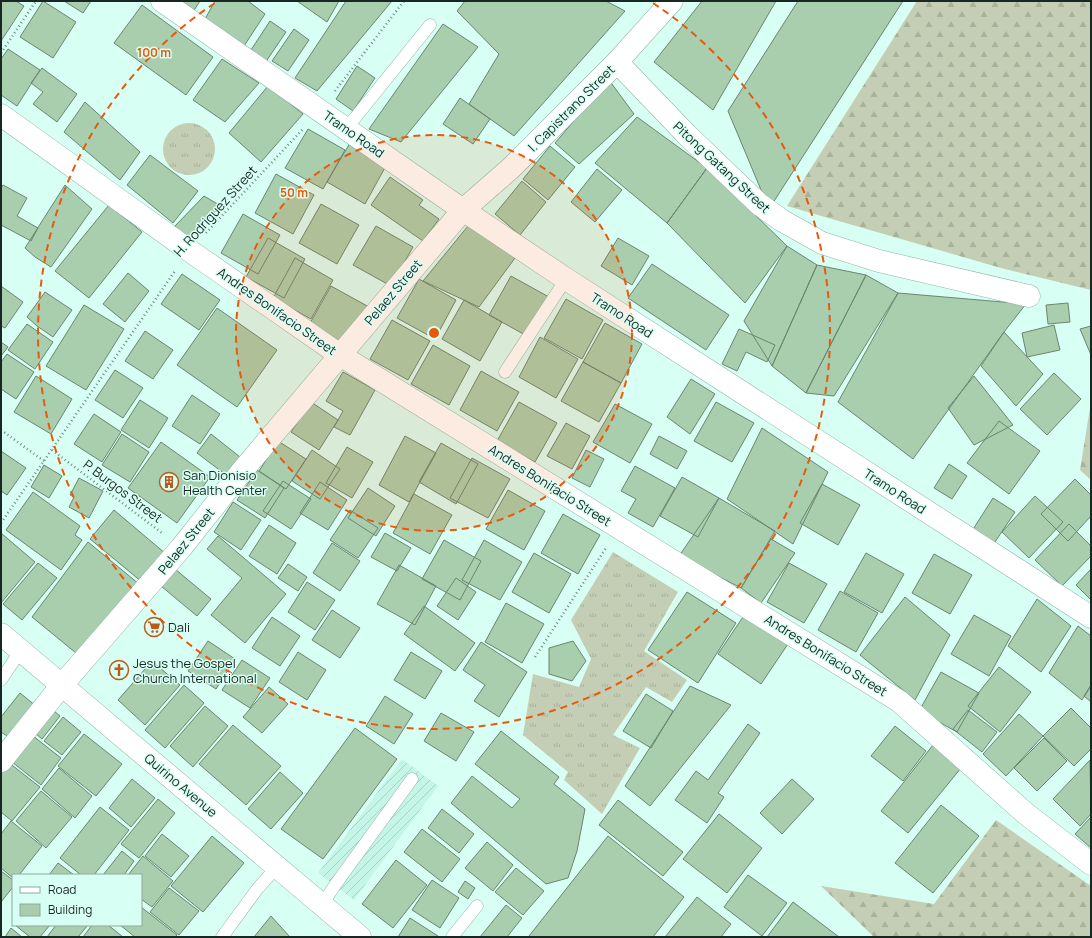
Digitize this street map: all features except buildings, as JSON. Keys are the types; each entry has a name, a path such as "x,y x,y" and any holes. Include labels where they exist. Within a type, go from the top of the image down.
{"street":[{"name":"Tramo Road","path":"162,1 463,210 566,279 1091,617"},
{"name":"I. Capistrano Street","path":"463,210 511,168 617,62 672,1"},
{"name":"Pitong Gatang Street","path":"617,62 709,156 759,204 781,220 822,243 879,261 1030,296"},
{"name":"Andres Bonifacio Street","path":"1,115 190,251 340,355 899,701 1025,813 1091,864"},
{"name":"Pelaez Street","path":"1,762 62,685 181,548 242,471 463,210"},
{"name":"Quirino Avenue","path":"1,634 360,937"}],"lane":[{"path":"346,129 430,25"},
{"path":"505,372 566,279"},
{"path":"1,680 21,650"},
{"path":"322,905 412,779"},
{"path":"222,937 258,888 277,867"},
{"path":"452,937 477,906"}],"path":[{"path":"1,52 36,1"},
{"name":"H. Rodriguez Street","path":"1,523 190,251 320,111 404,1"},
{"path":"1,430 44,461"},
{"name":"P. Burgos Street","path":"52,450 181,548"},
{"path":"535,657 619,528"}],"shaded area":[{"path":"402,759 438,786 354,900 318,873"}],"green space":[{"path":"917,1 1091,1 1091,290 1001,268 787,206"},
{"path":"189,123 203,127 211,135 215,149 211,163 203,171 189,175 175,171 167,163 163,149 167,135 175,127"},
{"path":"1091,402 1091,480 1080,470"},
{"path":"613,552 678,592 644,651 687,680 672,702 646,687 613,735 640,748 602,814 564,780 568,772 523,735 533,674 579,687 591,659 571,620"},
{"path":"996,820 1091,886 1091,937 874,937 821,886 934,904"}],"place":[{"name":"San Dionisio Health Center","path":"169,482"},
{"name":"Dali","path":"154,627"},
{"name":"Jesus the Gospel Church International","path":"119,670"}]}
